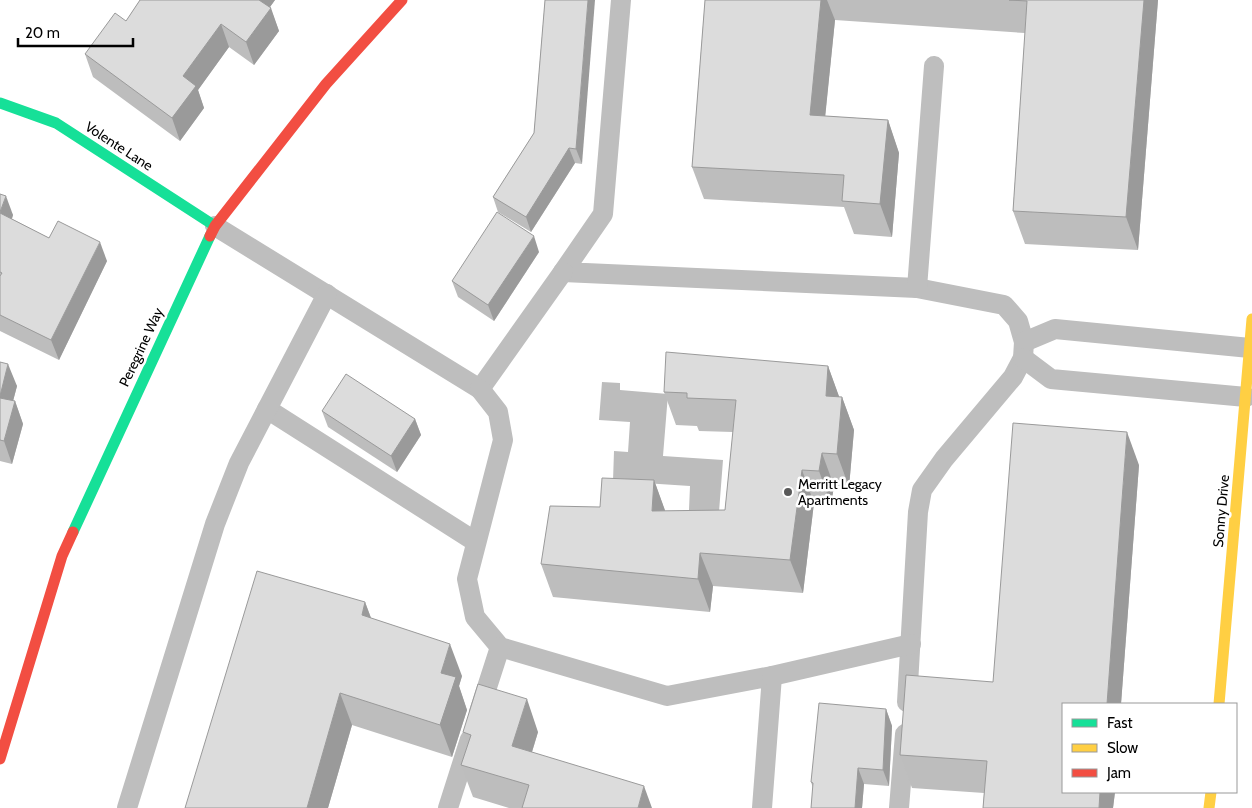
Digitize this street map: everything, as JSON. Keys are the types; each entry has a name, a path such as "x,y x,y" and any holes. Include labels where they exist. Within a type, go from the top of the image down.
{"street":[{"name":"Peregrine Way","path":"0,759 62,556 152,356 215,226 326,84 402,0"},
{"name":"Volente Lane","path":"0,103 56,123 215,226"},
{"name":"Sonny Drive","path":"1219,703 1252,319"},
{"path":"1209,808 1211,793"}],"lane":[{"path":"480,389 603,214 620,0"},
{"path":"917,288 934,66"},
{"path":"215,226 296,274 480,389 498,412 503,440 467,579 475,617 500,647 667,696 772,676 911,644"},
{"path":"563,272 917,288 1004,304 1018,321 1024,350 1051,378 1246,397"},
{"path":"127,808 216,524 239,463 327,294"},
{"path":"900,808 918,512 922,490 944,459 1014,376 1024,350 1055,329 1250,348"},
{"path":"267,409 476,542"},
{"path":"448,808 500,647"},
{"path":"762,808 772,676"}],"shaded area":[{"path":"602,382 620,383 620,390 668,394 663,456 723,460 719,512 689,510 690,486 613,481 614,451 628,452 630,422 599,420"}],"building":[{"path":"140,0 259,0 271,8 246,42 221,24 183,76 196,86 172,118 85,54 115,13 126,21"},
{"path":"545,0 588,0 576,149 569,148 526,217 493,197 534,133"},
{"path":"705,0 821,0 810,115 888,120 880,204 842,201 844,175 692,167"},
{"path":"1009,0 1144,0 1126,217 1013,211 1027,1"},
{"path":"0,194 6,196 0,212"},
{"path":"497,212 534,236 488,305 452,281"},
{"path":"0,213 49,238 58,221 100,242 51,340 0,315 0,276 2,273 0,272"},
{"path":"666,352 828,366 826,396 842,397 837,454 822,453 819,471 802,470 790,560 700,553 698,579 541,564 550,506 600,507 602,478 654,480 652,511 725,510 736,400 687,398 687,393 664,392"},
{"path":"0,362 8,364 0,396"},
{"path":"346,374 415,419 391,456 322,411"},
{"path":"0,398 15,401 4,441 0,440"},
{"path":"1013,423 1127,432 1107,703 1062,703 1062,793 1100,793 1099,808 983,808 987,761 900,755 906,675 993,682"},
{"path":"257,571 365,602 362,615 450,644 441,673 456,677 440,725 340,693 307,808 185,808"},
{"path":"478,684 527,699 512,746 644,786 638,808 522,808 529,785 461,765 471,735 463,732"},
{"path":"819,703 886,709 883,770 858,768 855,808 811,808 813,783 811,782"}],"traffic: fast":[{"path":"0,103 56,123 215,226"},
{"path":"73,532 210,236"}],"traffic: slow":[{"path":"1219,703 1252,319"},
{"path":"1209,808 1211,793"}],"traffic: jam":[{"path":"210,236 215,226 326,84 402,0"},
{"path":"0,759 62,556 73,532"}],"place":[{"name":"Merritt Legacy Apartments","path":"788,492"}]}
